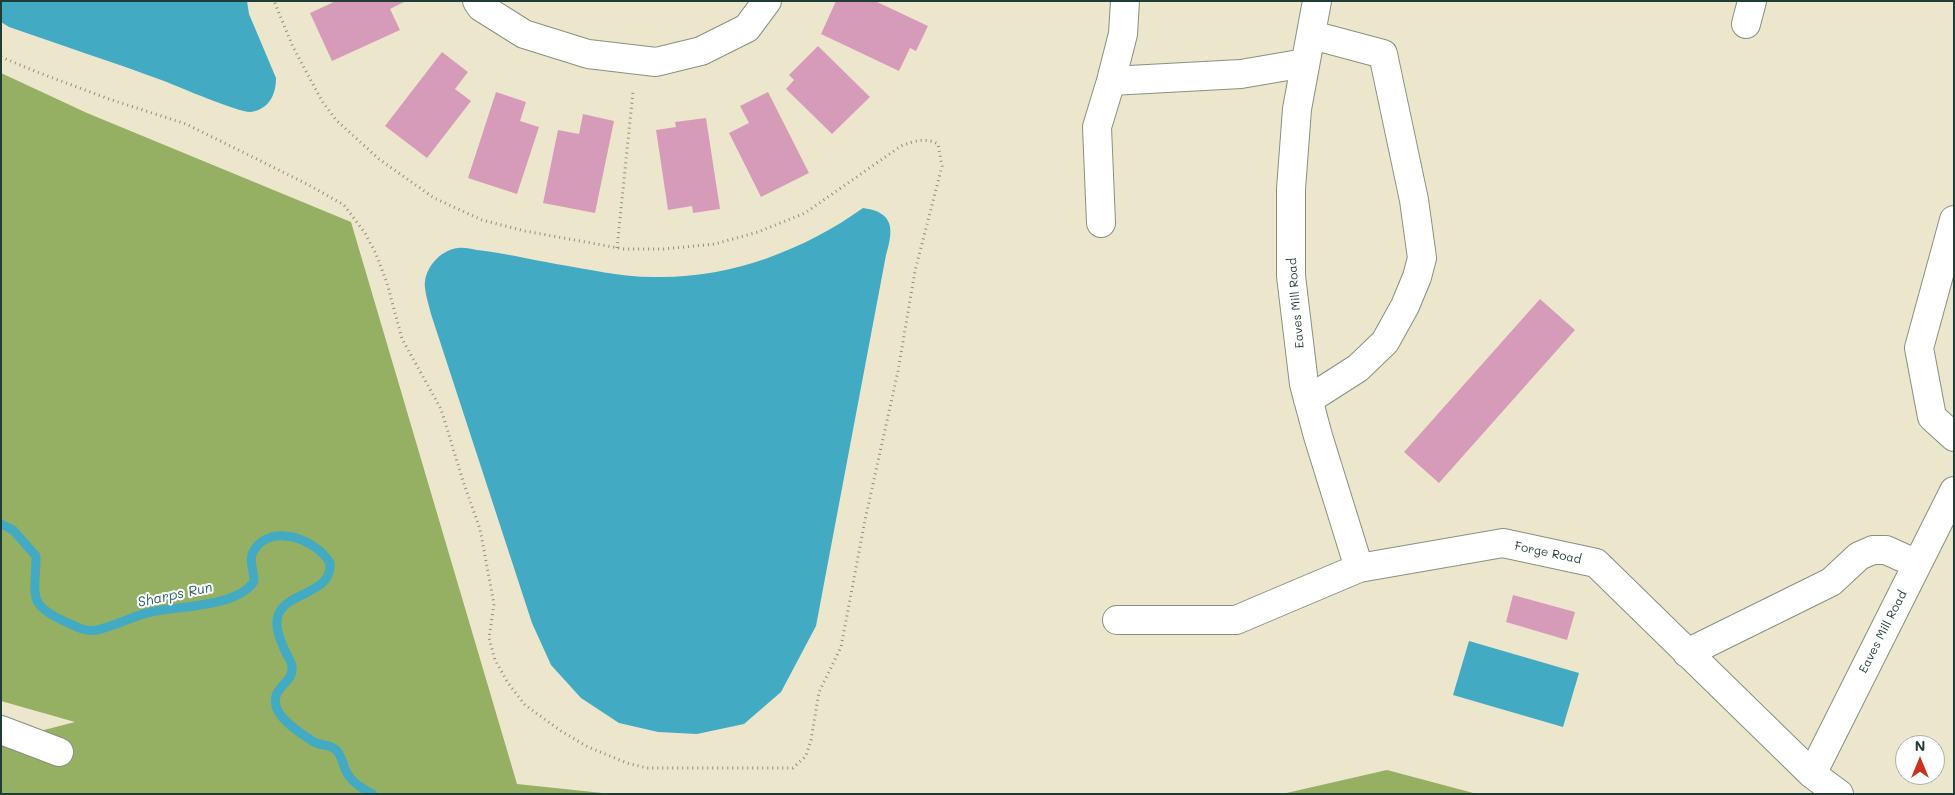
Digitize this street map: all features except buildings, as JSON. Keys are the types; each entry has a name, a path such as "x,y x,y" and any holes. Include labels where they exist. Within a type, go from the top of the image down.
{"street":[{"path":"477,1 481,7 524,34 588,54 656,62 701,51 747,28 767,1"},
{"path":"1101,223 1097,127 1123,34 1125,1"},
{"name":"Eaves Mill Road","path":"1318,1 1297,109 1291,189 1291,276 1304,384 1359,568"},
{"path":"1308,400 1358,368 1385,342 1405,306 1417,277 1422,258 1414,200 1383,54 1312,35"},
{"path":"1111,82 1240,74 1305,63"},
{"path":"1954,220 1919,348 1932,417 1954,437"},
{"name":"Eaves Mill Road","path":"1812,774 1954,491"},
{"name":"Forge Road","path":"1118,620 1236,620 1359,568 1503,543 1596,564 1812,774 1839,794"},
{"path":"1687,653 1831,582 1859,556 1873,550 1886,550 1917,564"},
{"path":"1,730 59,752"}],"path":[{"path":"1,57 100,96 186,124 299,180 344,205 365,233 376,254 387,283 402,338 441,409 480,529 494,604 488,638 496,660 508,683 525,705 561,731 588,747 627,763 647,768 793,768 806,756 812,740 819,692 841,647 896,380 915,271 942,166 938,144 930,140 915,140 901,146 805,213 758,232 715,244 664,249 617,248 525,231 482,220 434,198 379,159 336,120 322,100 293,47 274,1"},
{"path":"617,248 633,92"}],"green space":[{"path":"1,73 87,113 351,222 517,784 612,794 1,794 1,741 75,722 1,701"},
{"path":"1387,770 1477,794 1282,794"}],"water":[{"path":"1,1 247,1 249,14 276,78 275,90 267,104 251,112 223,104 145,74 9,27 1,22"},
{"path":"863,208 881,213 886,218 890,230 889,246 816,626 781,692 744,724 697,734 658,732 619,723 581,698 551,665 532,623 431,314 425,288 427,274 439,257 445,252 458,248 507,254 629,276 681,276 709,273 764,259 790,249 840,223"},
{"path":"1469,641 1579,673 1563,727 1453,695"}],"waterway":[{"name":"Sharps Run","path":"1,524 13,530 36,556 35,590 39,604 54,616 78,628 89,630 104,628 151,612 207,604 235,596 246,590 254,581 251,561 254,550 262,542 272,537 294,537 315,547 330,563 329,573 318,587 284,606 277,618 278,633 291,661 292,673 279,689 275,699 276,706 286,722 298,731 314,742 335,749 353,781 373,794"}]}
